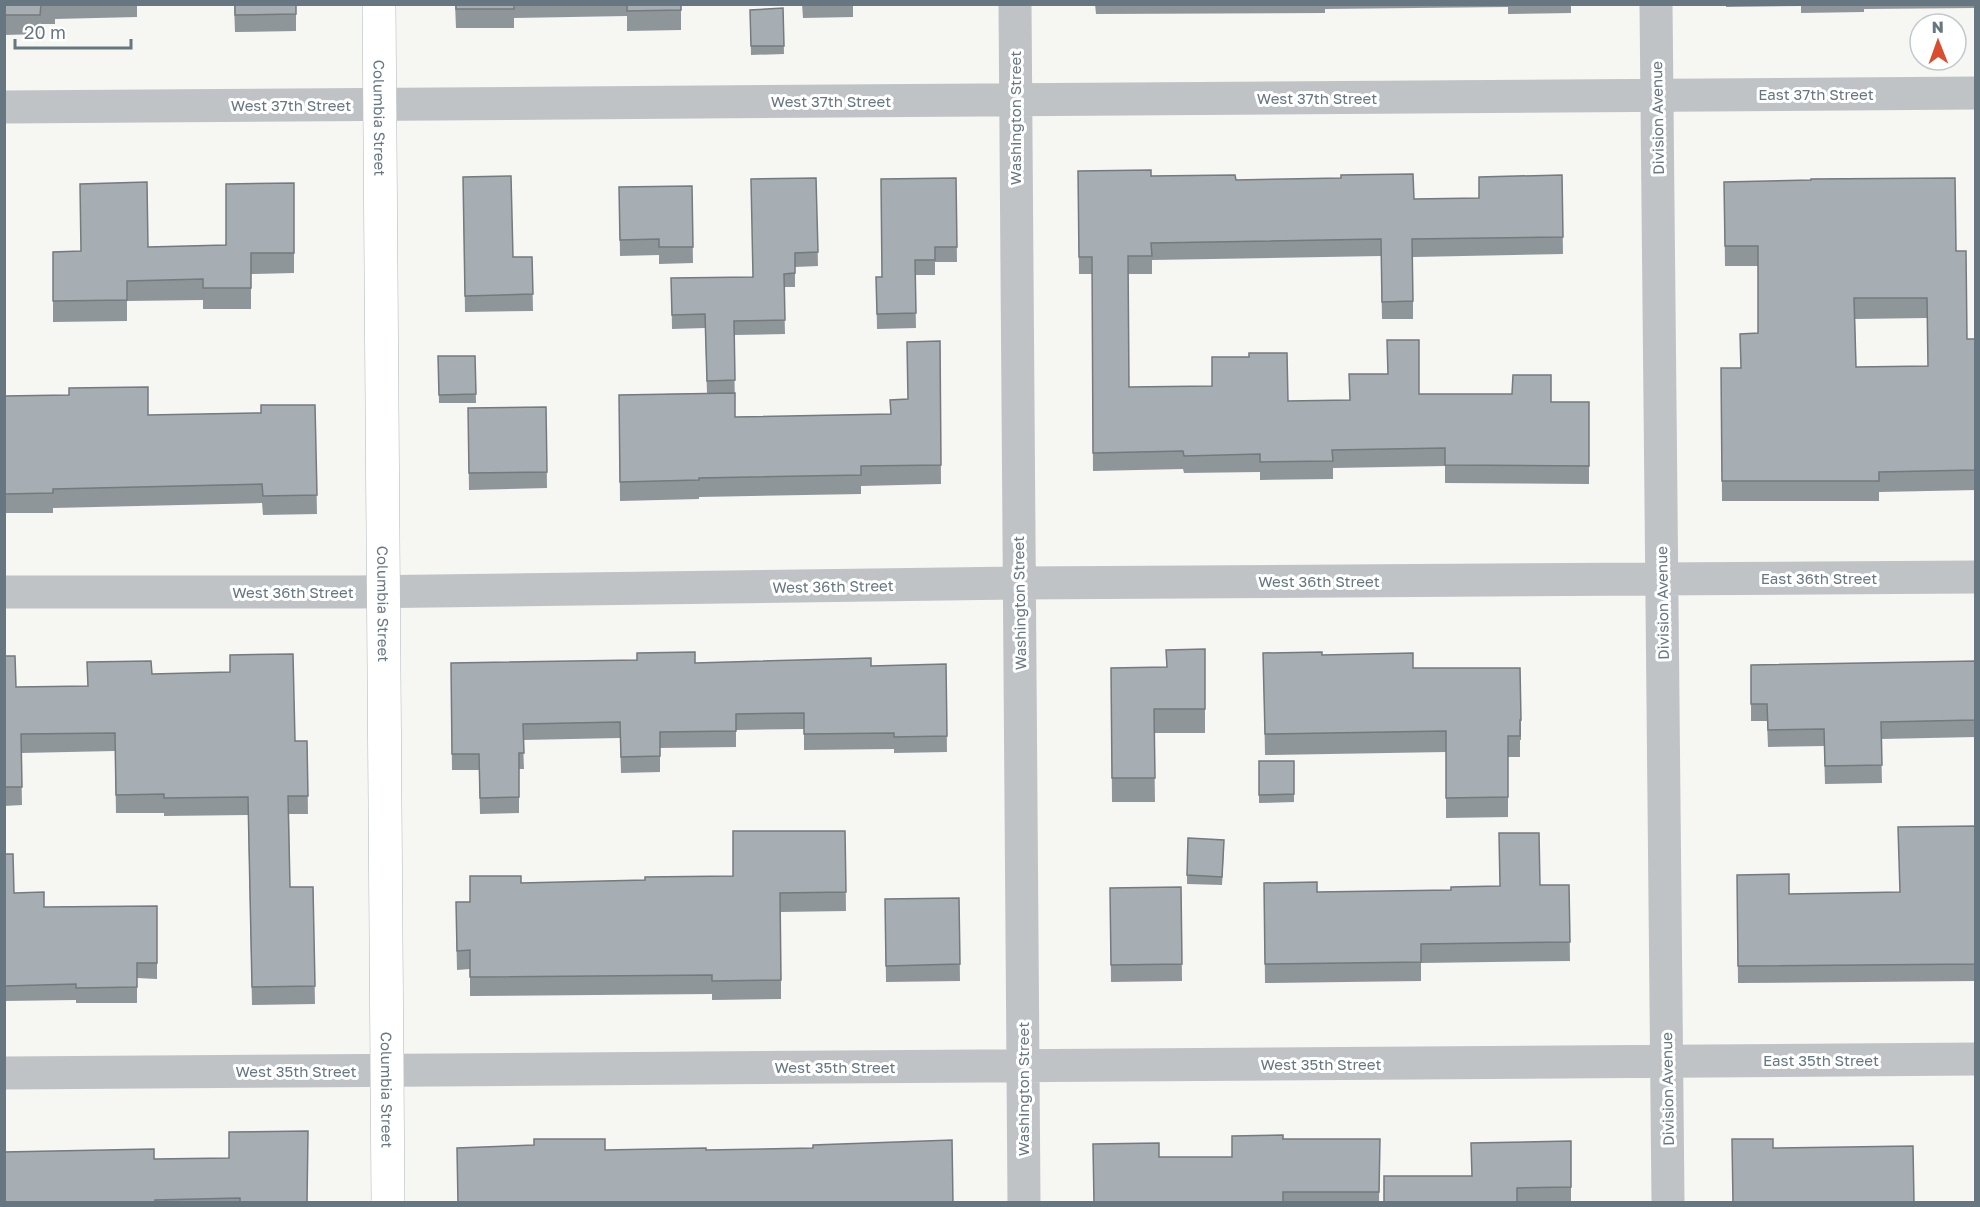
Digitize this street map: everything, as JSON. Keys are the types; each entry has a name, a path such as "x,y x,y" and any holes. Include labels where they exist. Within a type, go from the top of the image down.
{"street":[{"name":"Columbia Street","path":"379,4 388,1203"},
{"name":"Washington Street","path":"1015,4 1024,1203"},
{"name":"Division Avenue","path":"1656,4 1668,1203"},
{"name":"East 37th Street","path":"1657,96 1976,93"},
{"name":"West 37th Street","path":"4,107 1657,96"},
{"name":"East 36th Street","path":"1662,579 1976,577"},
{"name":"West 36th Street","path":"4,592 384,592 1019,583 1662,579"},
{"name":"East 35th Street","path":"1666,1061 1976,1059"},
{"name":"West 35th Street","path":"4,1073 1666,1061"}],"building":[{"path":"4,4 55,5 41,5 40,15 4,15"},
{"path":"235,4 296,4 296,14 235,15"},
{"path":"456,4 514,4 514,9 456,9"},
{"path":"627,4 681,4 681,10 627,11"},
{"path":"783,8 784,46 751,46 750,10"},
{"path":"1151,170 1151,176 1235,175 1236,180 1413,174 1414,199 1479,198 1479,177 1562,175 1563,237 1412,239 1413,301 1382,302 1381,239 1151,243 1152,256 1128,256 1129,387 1212,386 1212,357 1249,357 1249,353 1287,353 1288,401 1350,400 1349,374 1388,374 1387,340 1419,340 1419,394 1512,394 1513,375 1551,375 1551,402 1589,402 1589,466 1445,465 1445,448 1332,450 1333,461 1260,462 1260,454 1184,456 1183,451 1093,453 1092,257 1079,257 1078,171"},
{"path":"511,176 513,257 532,257 533,294 465,296 463,177"},
{"path":"816,178 818,252 795,253 795,273 784,274 785,320 734,321 735,380 707,381 705,314 672,315 671,278 753,277 751,179"},
{"path":"956,178 957,247 935,247 935,260 915,260 916,313 877,314 876,277 882,277 881,179"},
{"path":"1955,178 1956,251 1966,251 1967,339 1976,339 1976,470 1879,472 1879,481 1722,481 1721,368 1741,368 1740,334 1758,333 1758,246 1725,246 1724,182","holes":["1854,298 1927,298 1928,366 1856,367"]},
{"path":"147,182 148,247 226,245 226,184 294,183 294,253 251,253 251,288 203,288 203,279 127,281 127,300 53,301 53,252 81,251 80,184"},
{"path":"692,186 693,247 659,247 659,239 620,240 619,187"},
{"path":"940,341 941,465 861,466 861,475 620,482 619,395 735,393 735,417 891,414 890,400 908,399 907,342"},
{"path":"438,356 475,356 476,394 439,395"},
{"path":"148,387 148,415 261,413 261,405 315,405 317,495 263,496 262,484 53,489 53,493 4,494 4,396 69,395 69,388"},
{"path":"546,407 547,472 469,473 468,408"},
{"path":"1205,649 1205,709 1154,709 1155,778 1112,778 1111,668 1167,667 1166,650"},
{"path":"695,652 695,663 871,658 871,666 946,664 947,736 894,737 894,733 804,734 804,713 736,714 736,731 660,732 660,756 621,757 620,722 523,724 524,753 519,753 519,797 480,798 479,754 452,754 451,663 637,660 637,653"},
{"path":"1322,652 1322,655 1413,653 1413,668 1520,668 1520,736 1508,736 1508,797 1446,798 1446,731 1265,734 1263,653"},
{"path":"293,654 295,741 307,741 308,796 288,796 290,887 313,887 315,986 252,987 248,797 164,798 164,794 116,795 115,733 21,734 22,787 4,787 4,656 15,656 16,687 88,686 87,662 151,661 152,674 230,672 230,655"},
{"path":"1976,661 1976,720 1881,722 1882,765 1825,766 1824,729 1768,730 1767,704 1751,704 1751,665"},
{"path":"1259,761 1294,761 1294,794 1259,795"},
{"path":"1976,826 1976,964 1738,966 1737,875 1789,874 1789,894 1900,892 1898,827"},
{"path":"733,831 845,831 846,892 780,893 781,980 712,981 712,975 470,977 470,950 457,951 456,902 470,902 470,876 521,876 521,883 645,880 645,877 733,876"},
{"path":"1499,833 1539,833 1540,885 1569,885 1570,942 1421,944 1421,962 1265,964 1264,883 1317,882 1317,892 1451,890 1451,887 1500,886"},
{"path":"1188,838 1224,840 1222,877 1187,875"},
{"path":"4,854 13,854 14,893 44,892 44,907 157,906 157,963 137,963 137,987 76,988 76,984 4,986"},
{"path":"1181,887 1182,964 1111,965 1110,888"},
{"path":"959,898 960,964 886,966 885,899"},
{"path":"308,1131 307,1203 240,1203 240,1198 155,1200 155,1203 4,1203 4,1152 154,1149 154,1159 229,1158 229,1132"},
{"path":"1283,1135 1283,1139 1380,1139 1379,1192 1283,1192 1283,1203 1094,1203 1093,1144 1159,1143 1159,1157 1232,1157 1232,1136"},
{"path":"534,1139 605,1139 605,1150 813,1148 813,1145 952,1140 953,1203 458,1203 457,1148 534,1145"},
{"path":"1732,1139 1773,1139 1773,1148 1913,1146 1914,1203 1733,1203"},
{"path":"1571,1141 1571,1187 1517,1188 1517,1203 1384,1203 1384,1176 1472,1176 1471,1143"}]}
